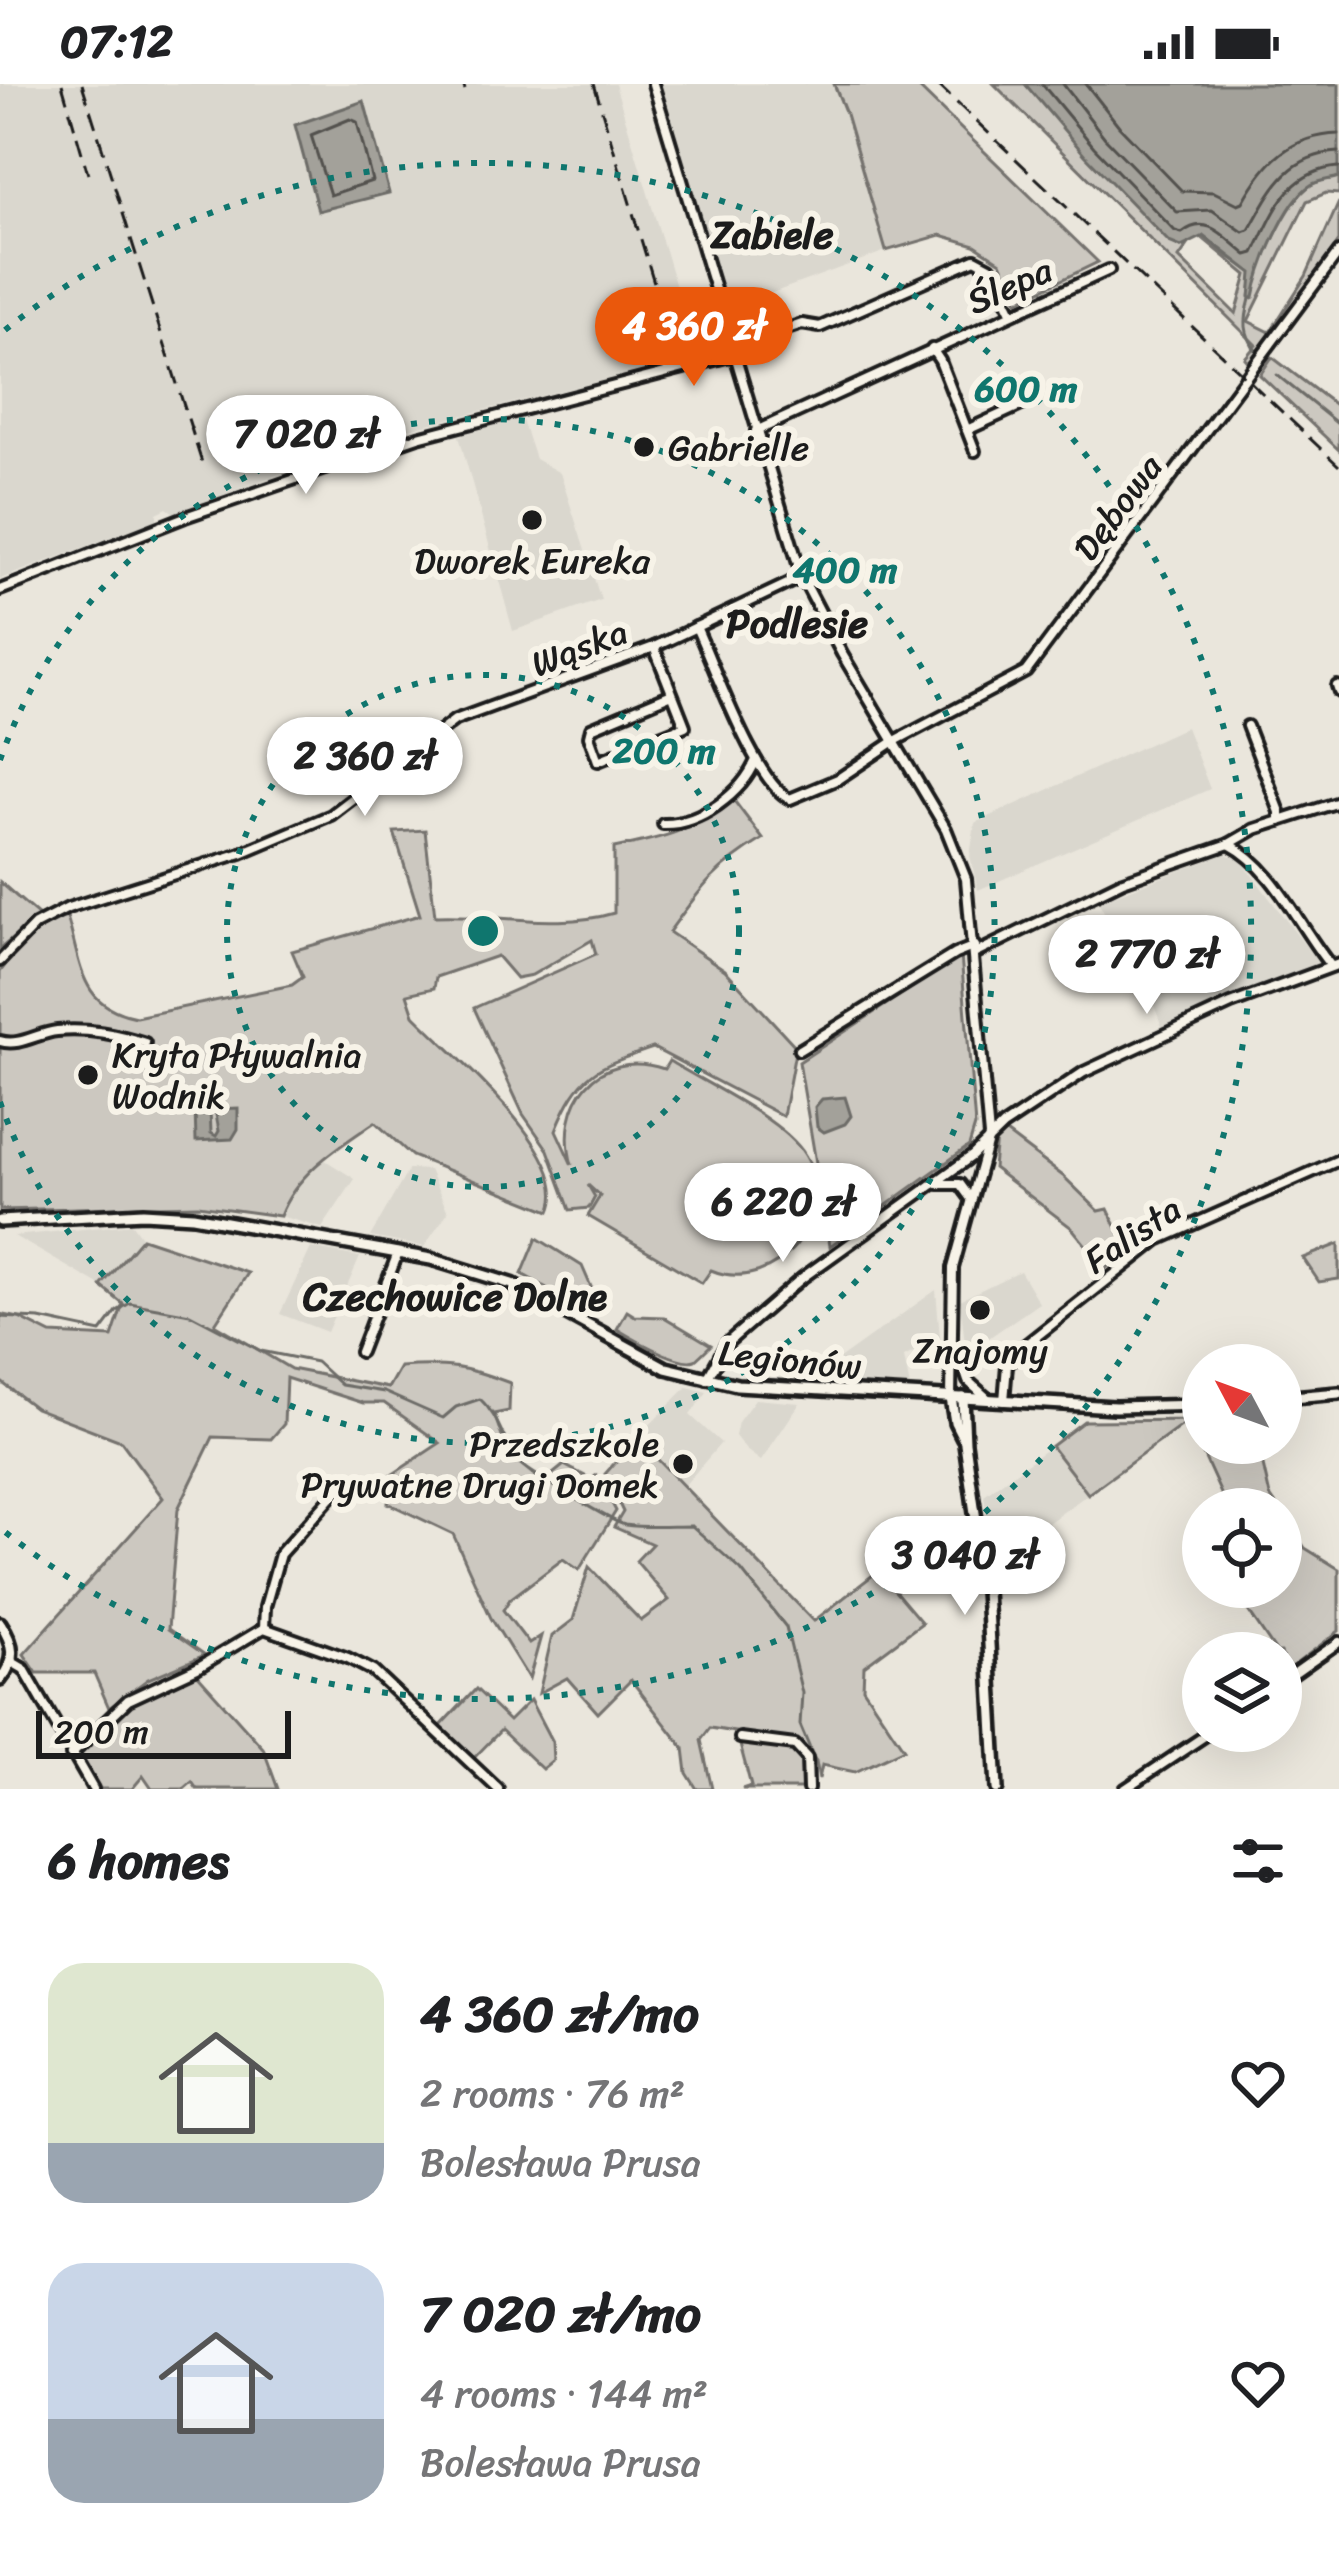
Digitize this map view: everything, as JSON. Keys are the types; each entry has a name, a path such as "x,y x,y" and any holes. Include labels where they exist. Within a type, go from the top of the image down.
{"street":[{"path":"653,84 802,577 960,858 975,950 989,1137 951,1283 957,1398 986,1591 998,1789"},
{"name":"Dębowa","path":"756,759 777,793 790,799 838,779 893,742 1026,673 1339,252"},
{"path":"0,590 185,518 418,437 732,352 784,328 820,326 975,259 990,267 1012,312"},
{"name":"Ślepa","path":"756,431 1108,270"},
{"name":"Ślepa","path":"932,349 975,451"},
{"path":"967,430 1028,402"},
{"name":"Wąska","path":"0,961 35,925 68,908 241,853 331,815 455,720 654,647 802,577"},
{"path":"663,824 682,824 703,814 743,782 756,759 696,627"},
{"path":"654,647 685,726 598,761 589,736 591,728 672,694"},
{"path":"1246,726 1280,820"},
{"path":"799,1050 975,950 1123,881 1339,802"},
{"path":"707,1379 718,1355 749,1321 972,1156 989,1137 1084,1072 1119,1053 1335,965 1261,870 1229,844"},
{"path":"0,1041 10,1044 54,1031 111,1032 145,1043"},
{"name":"Falista","path":"1004,1401 1007,1365 1018,1350 1158,1240 1339,1160"},
{"path":"953,1168 972,1173 977,1180"},
{"path":"914,1195 942,1182 977,1180"},
{"path":"960,1184 971,1199"},
{"name":"Legionów","path":"0,1221 169,1214 464,1267 512,1284 647,1359 707,1379 755,1387 1115,1407 1182,1405"},
{"path":"361,1352 398,1253"},
{"path":"954,1341 968,1381 990,1400"},
{"path":"957,1398 968,1381"},
{"path":"1302,1396 1339,1393"},
{"path":"264,1628 280,1553 340,1487"},
{"path":"0,1623 13,1649 12,1662 0,1680"},
{"path":"71,1755 128,1700 197,1668 264,1628"},
{"path":"264,1628 373,1671 498,1789"},
{"path":"1302,1669 1339,1642"},
{"path":"12,1662 24,1669 93,1789"},
{"path":"740,1738 795,1745 807,1758 808,1789"},
{"path":"1125,1789 1182,1751"}],"shaded area":[{"path":"0,84 615,84 697,357 385,435 174,513 167,508 157,513 157,520 0,579"},
{"path":"659,84 834,84 886,251 729,309"},
{"path":"834,84 915,84 1098,262 1018,301 1001,262 975,245 941,235 886,251"},
{"path":"994,84 1025,84 1181,247 1188,245 1179,258 1236,314 1247,275 1199,235 1253,273 1250,297 1292,205 1311,185 1339,177 1339,194 1326,193 1307,201 1248,321 1270,332 1306,276 1339,202 1339,241 1252,366 1245,358 1256,345"},
{"path":"1272,357 1339,408 1339,450 1260,375"},
{"path":"521,417 535,459 560,473 601,600 513,631 459,436"},
{"path":"1186,727 1210,789 978,890 970,856 975,823"},
{"path":"732,798 763,839 710,880 669,932 725,970 796,1047 783,1116 653,1048 592,1074 573,1095 556,1130 572,1165 568,1142 576,1102 601,1073 619,1066 664,1069 669,1061 722,1091 795,1142 814,1178 809,1224 779,1261 758,1272 735,1275 711,1270 702,1283 588,1216 600,1196 588,1185 595,1197 589,1208 570,1210 548,1150 523,1114 474,1008 596,954 592,940 532,975 516,978 497,956 436,977 434,988 407,994 414,1015 528,1134 545,1162 553,1188 550,1211 412,1156 375,1122 308,1174 280,1216 198,1205 0,1210 0,972 26,938 47,923 67,917 80,967 93,993 117,1012 136,1017 292,985 303,977 292,951 420,915 394,832 425,830 435,916 593,918 614,913 614,848 692,826"},
{"path":"1225,854 1240,859 1319,964 1162,1027 1150,994 1098,901"},
{"path":"0,882 39,916 0,949"},
{"path":"961,955 975,1126 969,1146 830,1246 799,1062"},
{"path":"1006,1133 1063,1176 1099,1211 1108,1209 1128,1251 1105,1269 1072,1228 993,1168 996,1137"},
{"path":"322,1158 355,1179 322,1228 280,1216 289,1194"},
{"path":"409,1169 429,1170 448,1212 424,1247 370,1237"},
{"path":"132,1224 142,1238 101,1286 14,1236"},
{"path":"142,1238 248,1273 215,1324 291,1369 388,1388 400,1367 444,1366 510,1383 509,1411 494,1414 508,1454 543,1482 564,1465 591,1479 597,1475 616,1511 579,1570 563,1559 510,1599 503,1610 529,1644 541,1636 529,1679 491,1618 453,1534 388,1503 390,1476 440,1443 384,1403 363,1403 286,1378 284,1424 271,1439 213,1437 178,1509 168,1629 205,1655 148,1679 109,1708 94,1673 37,1673 24,1654 163,1498 121,1441 35,1408 0,1381 0,1314 51,1334 112,1337 123,1304 101,1286"},
{"path":"537,1238 582,1266 592,1289 601,1294 591,1313 522,1274"},
{"path":"1339,1244 1339,1279 1319,1282 1303,1258"},
{"path":"311,1248 360,1257 327,1332 280,1314"},
{"path":"1020,1271 1039,1303 990,1337 965,1344 960,1300"},
{"path":"936,1290 940,1338 904,1357 910,1387 807,1382"},
{"path":"627,1311 635,1316 664,1317 711,1345 695,1360 667,1355 617,1329"},
{"name":"Przedszkole Prywatne Drugi Domek","path":"687,1387 707,1392 690,1415 721,1443 684,1486 637,1438"},
{"path":"755,1399 800,1403 761,1461 735,1436 738,1422"},
{"path":"1182,1420 1182,1425 1088,1494 1051,1446 1084,1421"},
{"path":"637,1438 814,1621 878,1571 922,1623 864,1666 863,1688 904,1749 855,1772 822,1765 819,1779 816,1761 801,1743 710,1728 701,1740 712,1789 697,1789 687,1773 684,1748 631,1680 598,1713 567,1678 539,1693 552,1636 573,1620 589,1567 641,1621 669,1600 636,1561 652,1544 614,1527 623,1512 605,1474"},
{"path":"1051,1446 1088,1494 993,1563 984,1495"},
{"path":"1208,1464 1263,1464 1268,1488 1218,1488"},
{"path":"1302,1544 1339,1569 1339,1631 1302,1659 1302,1632 1263,1632 1246,1608 1302,1608"},
{"path":"195,1672 263,1748 278,1789 197,1789 192,1782 184,1789 152,1789 143,1776 132,1789 97,1789 74,1755 129,1702"},
{"path":"476,1689 509,1721 530,1700 552,1742 553,1760 542,1769 501,1730 473,1759 439,1728"},
{"path":"739,1741 780,1744 797,1751 806,1789 742,1789 751,1786"}],"water":[{"path":"1025,84 1339,84 1339,177 1311,185 1292,205 1250,299 1252,273 1204,236 1181,247 1169,242"},
{"path":"364,101 389,193 318,211 295,125"},
{"path":"845,1097 851,1116 845,1124 824,1132 817,1127 815,1107 822,1099"},
{"path":"238,1108 238,1129 232,1139 196,1141 195,1109 210,1109 211,1133 216,1136 215,1109"}],"waterway":[{"path":"1250,299 1246,327 1257,352"},
{"path":"1277,375 1339,425"},
{"path":"0,1317 40,1319 101,1332 130,1303 190,1314 261,1351 316,1362 341,1385 384,1392 443,1418 456,1407 480,1399 520,1463 539,1476 625,1525 692,1526 741,1570 786,1627 802,1693 800,1725 814,1758 814,1789"}],"railway":[{"path":"62,84 88,174"},
{"path":"82,84 203,466"},
{"path":"463,84 465,90"},
{"path":"594,84 672,342"},
{"path":"937,84 1339,466"}],"place":[{"name":"Gabrielle","path":"644,447"},
{"name":"Dworek Eureka","path":"532,520"},
{"name":"Kryta Pływalnia Wodnik","path":"88,1075"},
{"name":"Znajomy","path":"980,1310"},
{"name":"Przedszkole Prywatne Drugi Domek","path":"683,1464"}],"district":[{"name":"Zabiele","path":"772,234"},
{"name":"Podlesie","path":"797,623"},
{"name":"Czechowice Dolne","path":"455,1296"}]}
